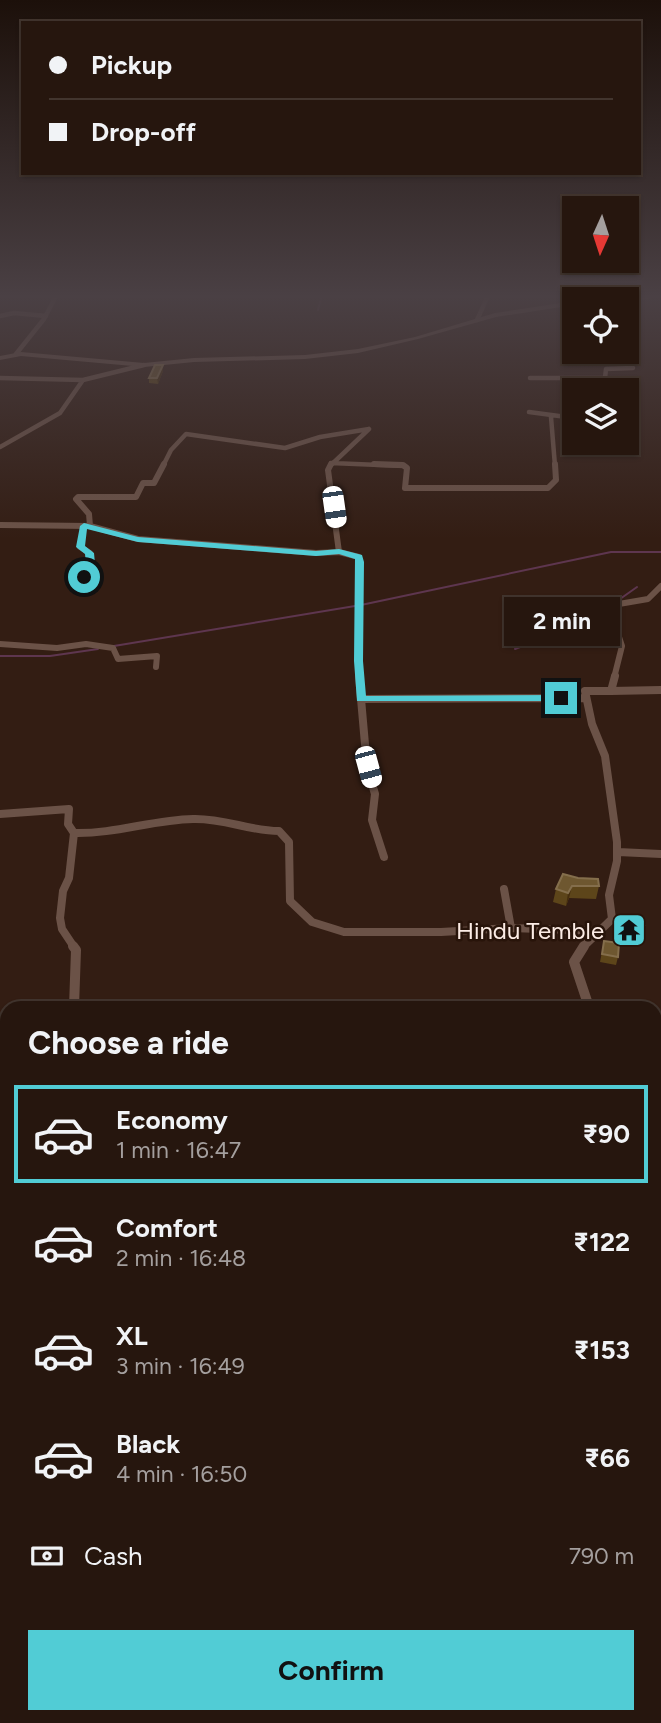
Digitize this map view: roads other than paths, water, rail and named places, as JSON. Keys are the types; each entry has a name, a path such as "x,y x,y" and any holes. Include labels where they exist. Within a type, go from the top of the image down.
{"street":[{"path":"17,378 89,378"},
{"path":"0,447 60,413 83,380"},
{"path":"528,412 562,417"},
{"path":"331,463 403,465 407,468 405,488 548,488 556,480 551,417"},
{"path":"78,590 90,564 90,553 80,547 89,514 76,499 136,497 143,483 154,483 171,450 186,434 285,448 369,429 358,442 333,458 328,470 339,552"},
{"path":"0,525 87,526 138,539 316,553 339,552 359,557 358,661 361,699 368,767 374,794 372,820 384,856"},
{"path":"611,691 622,646 612,616 613,605 648,598 661,586"},
{"path":"0,644 57,648 86,644 113,648 118,659 157,656 156,667"},
{"path":"587,1001 574,962 588,940 612,919 609,895 618,852 605,756 592,724 585,691 661,690"},
{"path":"361,699 586,698"},
{"path":"0,814 69,809 68,824 74,833 75,847 69,878 63,891 60,918 62,929 76,950 74,1001"},
{"path":"74,833 103,834 152,823 194,819 230,821 257,831 279,831 289,842 290,901 312,922 344,932 441,932 511,928 598,932"},
{"path":"618,852 661,854"},
{"path":"504,889 511,928"}],"waterway":[{"path":"114,646 361,605 611,552 661,552"},
{"path":"515,649 567,629 583,620 587,614 620,599 637,587"},
{"path":"0,656 50,656 98,649"}],"place":[{"name":"Hindu Temble","path":"629,930"}]}
